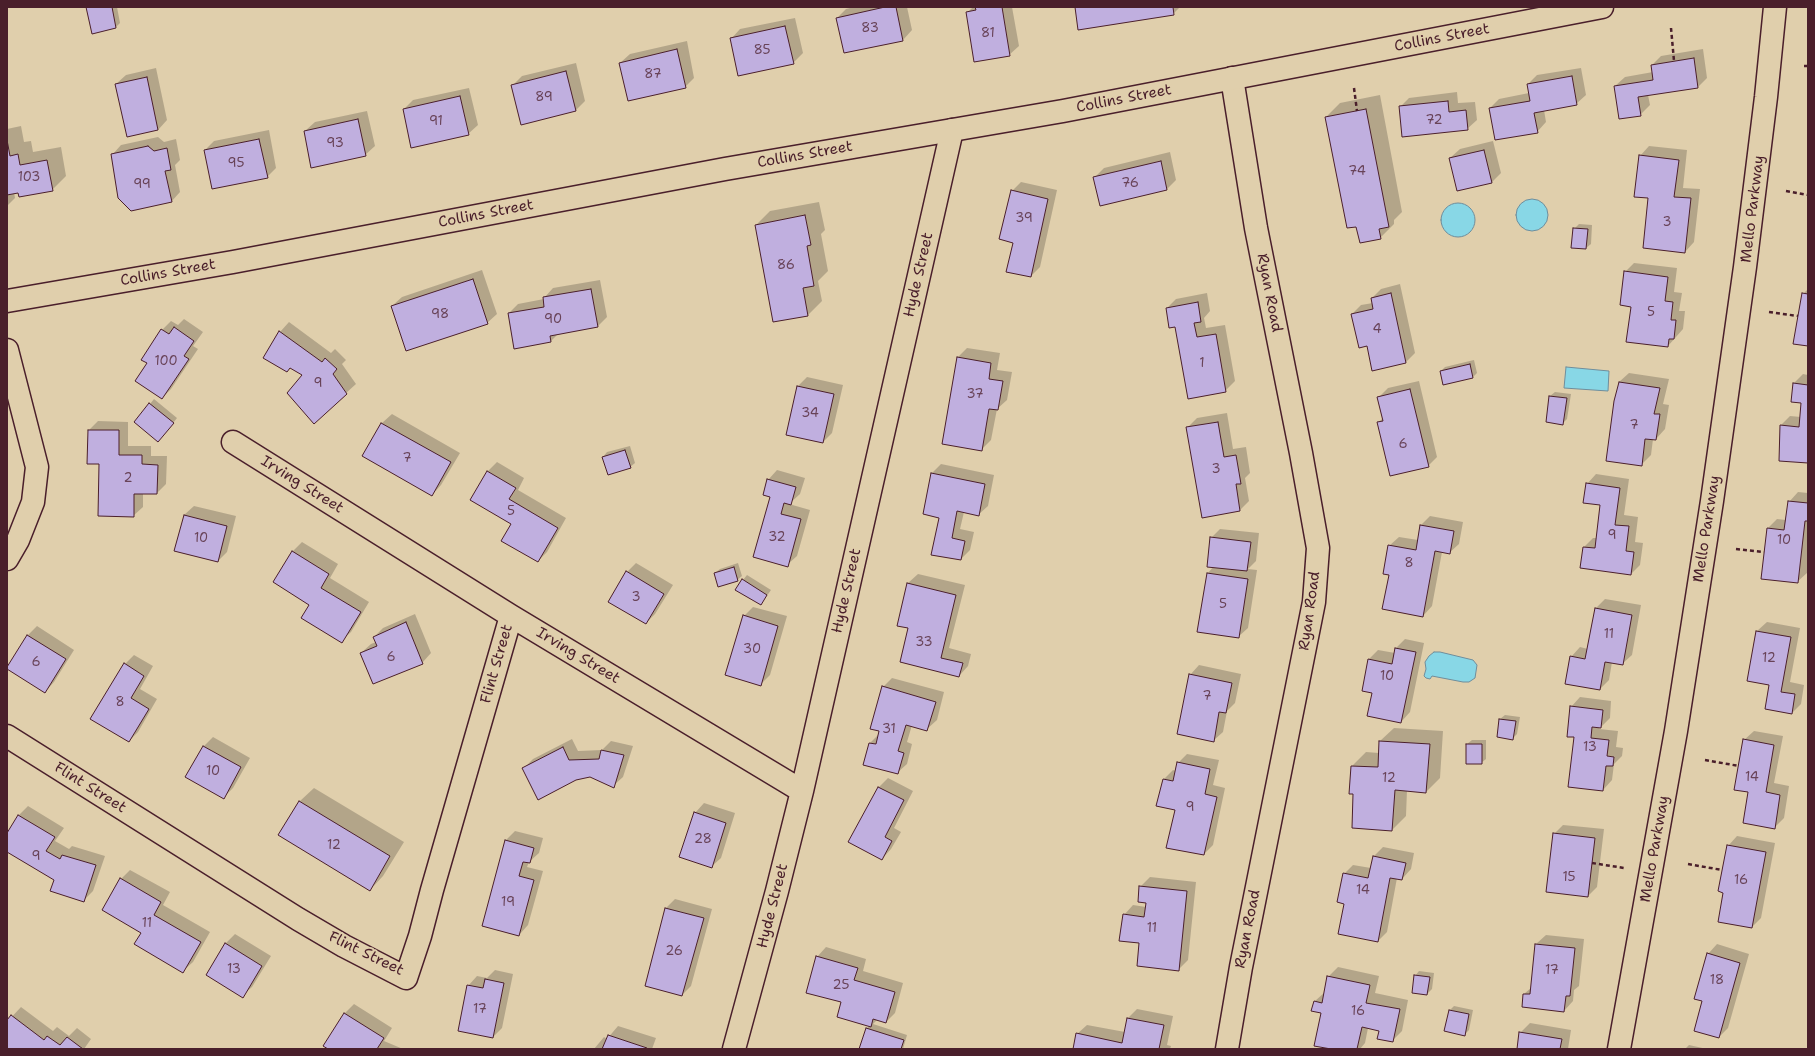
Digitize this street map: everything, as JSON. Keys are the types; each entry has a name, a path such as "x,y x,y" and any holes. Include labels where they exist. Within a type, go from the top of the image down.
{"street":[{"name":"Collins Street","path":"7,301 241,261 725,169 952,130 1602,7"},
{"name":"Mello Parkway","path":"1619,1049 1676,731 1712,501 1745,267 1766,98 1775,7"},
{"name":"Ryan Road","path":"1228,1049 1241,967 1314,602 1318,548 1298,438 1256,228 1232,78"},
{"name":"Hyde Street","path":"734,1049 776,899 802,791 952,130"},
{"path":"7,350 37,467 33,502 18,540 7,559"},
{"name":"Irving Street","path":"234,442 512,616 802,791"},
{"name":"Flint Street","path":"7,736 298,919 344,946 406,978 420,936 512,616"}],"path":[{"path":"1671,28 1674,61"},
{"path":"1354,88 1357,111"},
{"path":"1786,190 1808,195"},
{"path":"1769,312 1798,316"},
{"path":"1736,549 1764,552"},
{"path":"1705,760 1739,766"},
{"path":"1592,863 1625,868"},
{"path":"1688,864 1722,870"}],"water":[{"path":"1529,199 1535,199 1544,203 1548,215 1544,227 1535,231 1529,231 1520,227 1516,218 1516,212 1520,203"},
{"path":"1458,203 1470,208 1475,220 1470,232 1458,237 1446,232 1441,220 1446,208"},
{"path":"1566,367 1609,371 1608,391 1564,388"},
{"path":"1434,652 1440,652 1473,660 1477,665 1475,678 1469,682 1463,682 1432,676 1430,679 1426,678 1424,676 1426,669 1425,662"}],"building":[{"path":"86,7 112,7 116,28 92,34"},
{"path":"885,7 896,7 903,41 844,53 836,18"},
{"path":"975,7 1002,7 1010,56 974,62 966,12 976,10"},
{"path":"1075,7 1173,7 1174,15 1078,30"},
{"path":"785,26 794,64 738,76 730,38"},
{"path":"677,49 686,88 628,101 619,63"},
{"path":"1694,58 1698,88 1638,97 1641,116 1619,119 1614,86 1653,80 1651,65"},
{"path":"566,71 576,111 521,125 511,85"},
{"path":"1572,76 1577,105 1534,113 1538,133 1495,140 1489,108 1530,101 1527,84"},
{"path":"147,77 158,130 127,137 115,84"},
{"path":"460,96 469,135 411,148 403,109"},
{"path":"1448,101 1449,112 1466,110 1468,130 1402,137 1399,106"},
{"path":"1366,109 1389,227 1379,229 1381,239 1360,243 1356,227 1347,228 1325,117"},
{"path":"358,119 366,156 311,168 304,131"},
{"path":"259,139 268,178 212,189 204,150"},
{"path":"7,140 10,156 18,154 20,165 47,160 53,191 19,197 18,193 7,195"},
{"path":"148,146 154,151 167,148 171,170 165,171 172,202 131,211 118,198 111,154"},
{"path":"1484,150 1492,183 1457,191 1449,158"},
{"path":"1639,155 1679,160 1674,197 1691,198 1685,253 1643,248 1648,198 1634,197"},
{"path":"1161,161 1167,190 1100,206 1093,177"},
{"path":"1011,190 1048,199 1031,277 1006,272 1013,243 999,239"},
{"path":"805,215 811,245 807,246 814,286 803,288 808,316 773,322 755,225"},
{"path":"1573,228 1588,229 1586,249 1571,248"},
{"path":"1624,271 1668,277 1665,301 1673,302 1671,320 1676,320 1674,339 1669,339 1668,347 1626,342 1631,307 1620,305"},
{"path":"473,279 488,324 406,351 391,306"},
{"path":"591,289 598,327 550,336 551,342 514,349 508,313 544,307 543,297"},
{"path":"1391,293 1406,363 1372,371 1367,346 1359,348 1351,314 1373,309 1371,298"},
{"path":"1802,293 1808,294 1808,346 1793,344"},
{"path":"1198,302 1201,322 1194,323 1197,337 1216,334 1226,392 1188,399 1175,327 1169,328 1166,308"},
{"path":"174,327 194,341 184,356 189,359 162,399 135,381 147,363 141,360 161,329 169,334"},
{"path":"279,331 322,362 325,358 337,369 333,374 347,394 314,424 287,393 302,375 290,368 287,372 263,358"},
{"path":"957,357 991,363 989,379 1003,381 998,410 989,409 982,451 942,444"},
{"path":"1470,364 1473,378 1443,385 1440,371"},
{"path":"1619,382 1660,388 1654,414 1660,414 1656,440 1645,439 1642,466 1606,461 1614,401"},
{"path":"1793,383 1808,385 1808,463 1779,461 1780,425 1799,427 1801,403 1791,402"},
{"path":"797,386 834,394 823,443 786,435"},
{"path":"1410,389 1429,467 1390,476 1377,422 1383,421 1377,397"},
{"path":"1549,396 1567,398 1563,425 1546,422"},
{"path":"149,403 174,423 158,442 134,422"},
{"path":"1218,422 1224,457 1236,455 1241,484 1236,484 1240,511 1202,518 1186,427"},
{"path":"381,423 451,462 432,496 362,456"},
{"path":"88,430 119,430 119,455 142,455 142,464 158,465 157,494 134,494 134,517 98,516 99,464 87,464"},
{"path":"625,450 631,468 608,475 602,457"},
{"path":"487,471 516,488 509,499 558,528 538,562 501,541 511,524 470,500"},
{"path":"931,473 985,484 979,516 957,511 952,538 965,541 961,560 931,555 939,518 923,514"},
{"path":"767,479 796,487 791,505 784,503 781,514 801,519 788,567 753,557 770,497 763,495"},
{"path":"1586,483 1620,488 1615,525 1629,526 1626,551 1634,552 1631,575 1580,568 1583,547 1595,548 1600,505 1583,503"},
{"path":"1788,501 1808,503 1808,521 1805,521 1798,583 1761,579 1767,528 1784,530"},
{"path":"184,515 227,526 218,562 174,551"},
{"path":"1420,525 1454,531 1450,554 1435,551 1423,617 1382,609 1389,575 1383,574 1388,545 1416,550"},
{"path":"1210,537 1251,542 1247,571 1207,567"},
{"path":"292,551 329,574 321,588 361,612 342,643 301,618 309,605 273,582"},
{"path":"734,567 738,581 718,587 714,573"},
{"path":"626,571 664,594 646,624 608,602"},
{"path":"1207,573 1248,579 1239,638 1197,632"},
{"path":"742,579 767,595 761,605 735,590"},
{"path":"907,583 956,595 941,658 963,663 959,677 900,662 908,628 897,626"},
{"path":"1595,608 1632,615 1623,665 1605,662 1600,690 1565,684 1570,656 1585,659"},
{"path":"743,615 778,626 761,686 725,675"},
{"path":"406,622 423,664 373,684 360,653 377,646 373,637"},
{"path":"1756,631 1791,637 1781,692 1795,694 1792,714 1765,709 1769,685 1747,681"},
{"path":"27,635 66,659 45,693 7,669"},
{"path":"1395,648 1416,652 1401,723 1367,716 1372,693 1362,691 1368,659 1392,664"},
{"path":"124,663 144,676 131,698 149,709 129,742 90,719"},
{"path":"1189,674 1232,683 1226,713 1219,712 1214,742 1177,734"},
{"path":"882,686 936,702 927,731 906,725 898,751 904,753 898,774 863,765 869,743 876,744 879,731 870,729"},
{"path":"1570,706 1603,710 1601,728 1592,727 1591,738 1609,740 1607,756 1614,757 1613,766 1606,766 1603,791 1568,787 1574,737 1567,737"},
{"path":"1499,719 1516,721 1513,740 1497,737"},
{"path":"1743,739 1774,745 1766,792 1780,795 1775,829 1743,823 1748,792 1734,790"},
{"path":"1379,741 1430,744 1426,793 1395,790 1392,831 1352,828 1353,794 1349,794 1351,766 1378,767"},
{"path":"1466,744 1482,744 1482,764 1466,764"},
{"path":"203,746 241,767 224,799 185,777"},
{"path":"563,747 569,760 599,759 601,750 624,755 614,788 590,777 576,780 538,800 522,768"},
{"path":"1177,762 1210,769 1205,794 1217,797 1204,855 1166,848 1175,810 1156,806 1163,779 1173,781"},
{"path":"878,787 904,800 885,837 892,841 882,860 848,842"},
{"path":"299,801 390,856 370,891 278,835"},
{"path":"694,812 726,823 712,868 679,857"},
{"path":"18,815 55,837 46,851 60,859 62,855 96,865 84,902 50,891 54,880 7,852 7,833"},
{"path":"1553,833 1595,838 1588,897 1546,892"},
{"path":"505,840 534,848 530,863 523,862 519,876 534,880 519,936 482,926"},
{"path":"1727,845 1766,852 1752,928 1718,922 1723,893 1718,891"},
{"path":"1373,856 1406,863 1402,880 1390,878 1378,942 1338,934 1344,904 1337,902 1343,873 1368,878"},
{"path":"120,878 161,902 154,915 201,942 183,973 134,944 141,933 102,910"},
{"path":"1139,886 1187,891 1179,971 1137,966 1139,943 1119,941 1123,914 1144,917 1146,903 1138,902"},
{"path":"665,908 704,918 682,996 645,986"},
{"path":"225,943 262,966 243,998 206,975"},
{"path":"1535,944 1575,948 1570,996 1566,996 1564,1012 1522,1007 1523,994 1530,994"},
{"path":"1707,953 1740,963 1719,1038 1694,1031 1702,1001 1694,999"},
{"path":"816,956 858,968 854,980 895,992 886,1023 873,1019 871,1027 837,1017 841,1002 806,993"},
{"path":"1414,975 1430,977 1427,995 1412,993"},
{"path":"1327,976 1370,985 1366,1003 1400,1009 1393,1042 1377,1039 1379,1031 1362,1027 1357,1049 1331,1049 1314,1046 1321,1013 1311,1011 1314,1001 1322,1003"},
{"path":"485,979 504,983 493,1038 458,1031 467,985 483,988"},
{"path":"1449,1010 1469,1014 1465,1036 1444,1031"},
{"path":"344,1013 384,1038 377,1049 328,1049 323,1046"},
{"path":"11,1015 44,1040 47,1036 60,1045 67,1037 83,1049 7,1049 7,1020"},
{"path":"1127,1018 1164,1025 1159,1049 1073,1049 1076,1033 1122,1043"},
{"path":"866,1028 904,1040 901,1049 859,1049"},
{"path":"1519,1032 1562,1039 1560,1049 1517,1049"},
{"path":"608,1035 647,1048 602,1049"}]}
